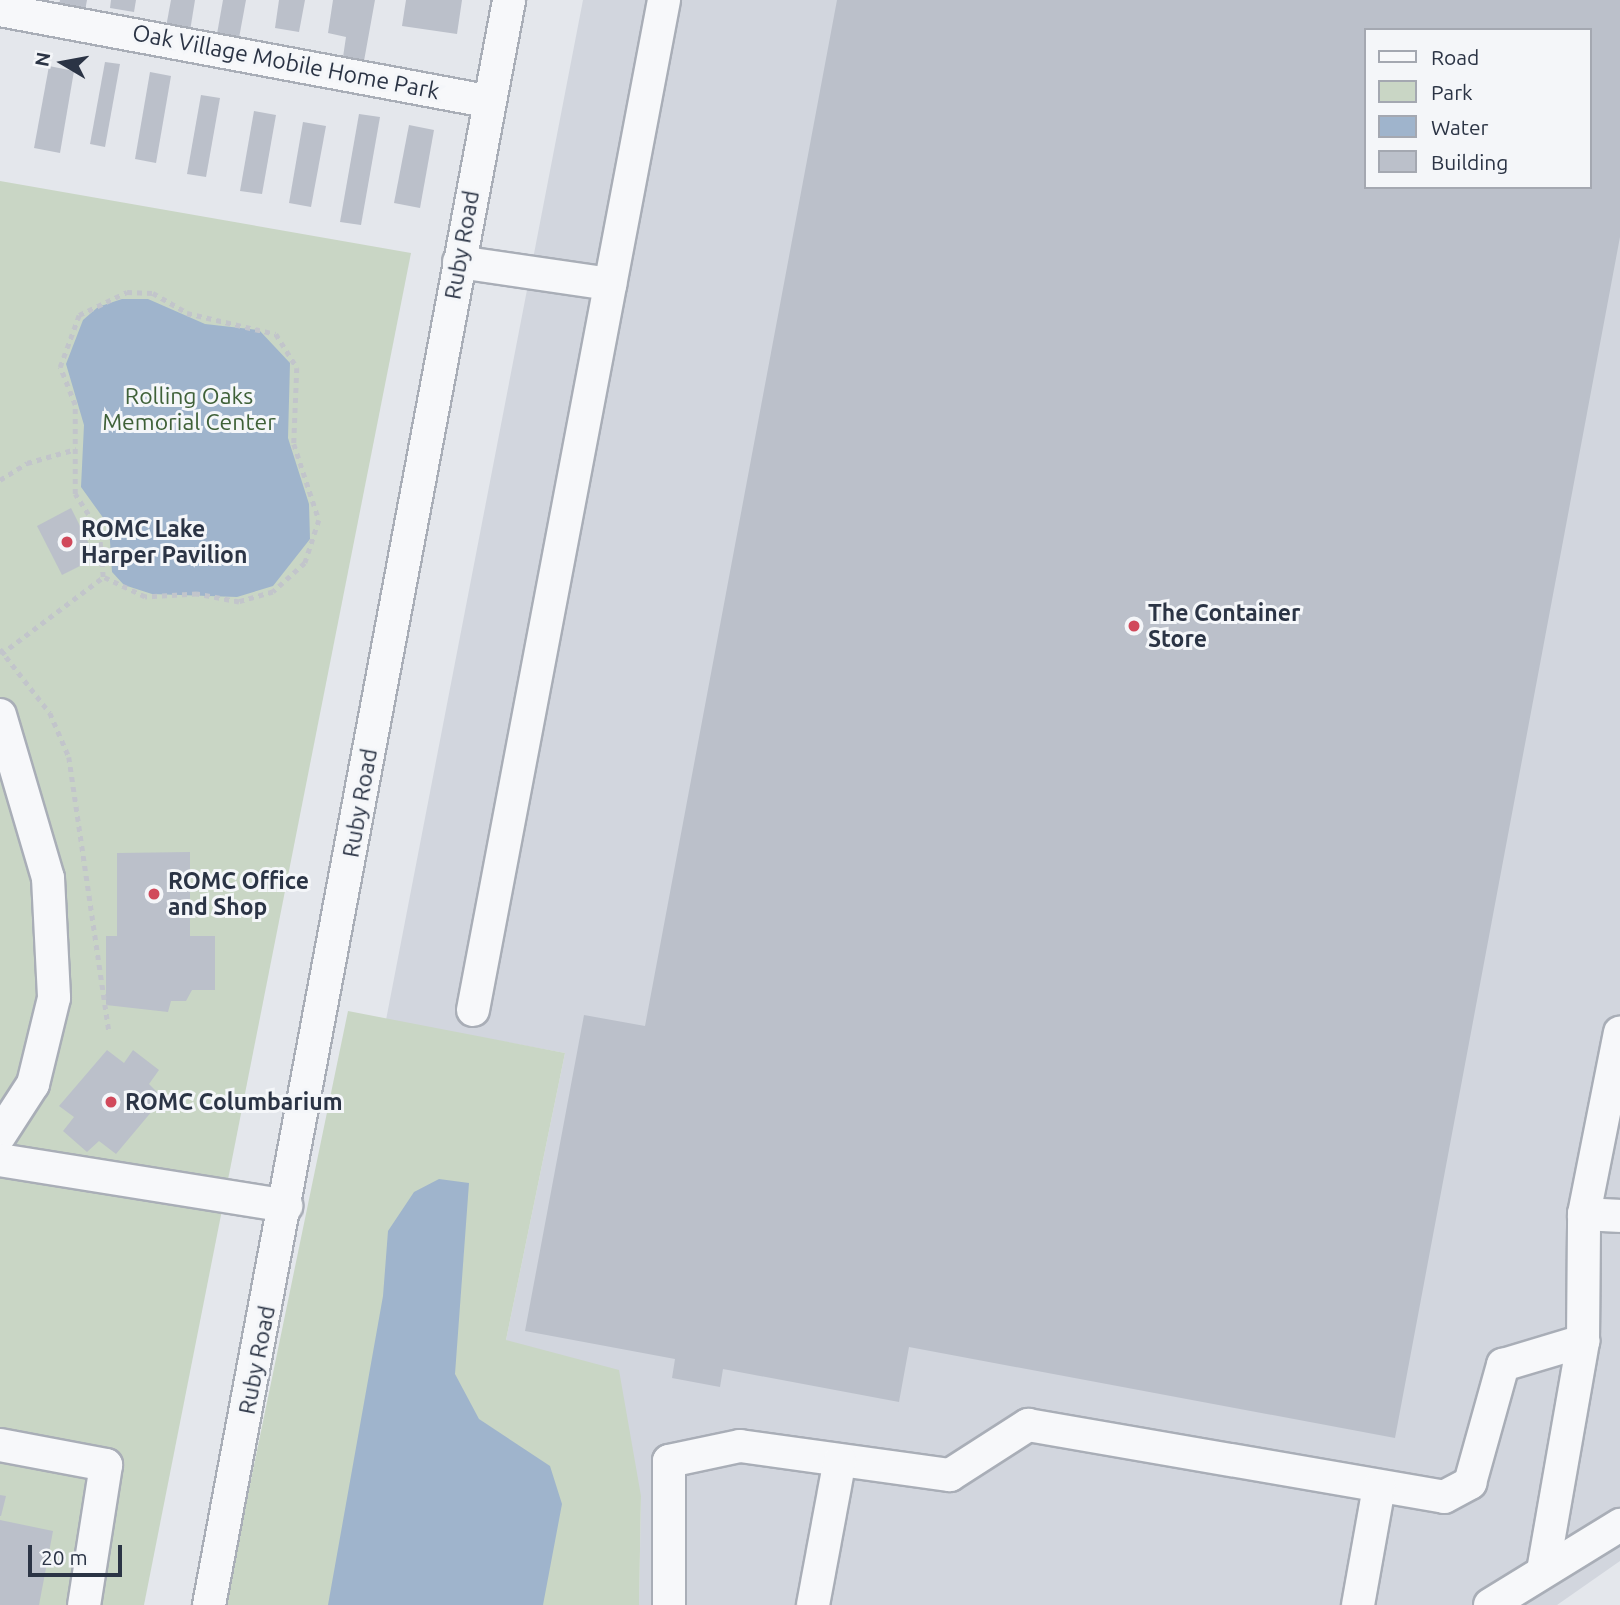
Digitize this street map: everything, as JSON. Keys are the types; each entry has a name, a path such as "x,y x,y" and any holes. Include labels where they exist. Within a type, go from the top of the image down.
{"street":[{"name":"Ruby Road","path":"209,1605 286,1206 488,101 509,0"},
{"path":"473,1010 664,0"},
{"name":"Oak Village Mobile Home Park","path":"0,10 488,101"},
{"path":"459,262 610,284"},
{"path":"0,715 48,878 54,998 33,1084 0,1135"},
{"path":"1543,1571 1583,1340 1584,1214 1620,1033"},
{"path":"0,1160 286,1206"},
{"path":"1584,1214 1620,1216"},
{"path":"669,1605 668,1461 740,1446 950,1475 1028,1425 1444,1497 1470,1483 1503,1365 1583,1340"},
{"path":"0,1445 106,1465 84,1605"},
{"path":"813,1605 840,1460"},
{"path":"1357,1605 1380,1487"},
{"path":"1490,1605 1620,1525"}],"path":[{"path":"153,292 187,313 249,323 276,334 297,368 294,444 319,520 305,563 273,592 239,602 197,594 145,597 103,577 99,531 75,494 75,405 60,367 79,315 102,299 153,292"},
{"path":"0,481 27,463 76,449"},
{"path":"103,577 1,652 51,713 69,757 109,1032"}],"shaded area":[{"name":"The Container Store","path":"583,0 1620,0 1620,1561 1557,1605 639,1605 641,1496 506,1340 565,1053 386,1020"}],"green space":[{"name":"Rolling Oaks Memorial Center","path":"0,181 411,253 144,1605 0,1605"},
{"path":"348,1011 565,1053 506,1340 619,1370 641,1496 639,1605 225,1605"}],"water":[{"path":"122,299 148,299 205,324 259,330 290,363 288,438 309,504 310,539 273,586 237,597 152,594 124,585 112,572 109,526 81,487 84,425 66,364 83,320 98,307"},
{"path":"439,1179 469,1183 455,1374 479,1419 550,1466 562,1504 543,1605 328,1605 383,1296 388,1231 414,1192"}],"building":[{"path":"60,0 87,0 85,11 59,6"},
{"path":"111,0 136,0 134,12 110,8"},
{"path":"171,0 195,0 190,31 166,27"},
{"path":"223,0 246,0 239,38 217,34"},
{"path":"279,0 305,0 299,32 275,28"},
{"path":"333,0 375,0 364,61 343,57 346,37 328,33"},
{"path":"406,0 462,0 457,34 402,26"},
{"name":"The Container Store","path":"837,0 1620,0 1620,237 1395,1438 909,1347 899,1402 723,1369 720,1387 672,1378 675,1359 525,1331 584,1015 645,1026"},
{"path":"105,62 120,64 105,147 90,144"},
{"path":"49,66 74,71 60,153 34,148"},
{"path":"150,72 171,76 156,163 135,159"},
{"path":"201,95 220,98 206,177 187,174"},
{"path":"254,111 276,115 262,194 240,191"},
{"path":"359,114 380,117 361,225 340,222"},
{"path":"303,122 326,126 311,207 289,203"},
{"path":"409,125 434,130 420,208 394,203"},
{"name":"ROMC Lake Harper Pavilion","path":"71,508 96,558 62,575 37,526"},
{"name":"ROMC Office and Shop","path":"190,852 190,936 215,936 215,990 192,990 186,1001 171,1001 168,1012 106,1005 106,936 117,936 117,853"},
{"name":"ROMC Columbarium","path":"107,1050 124,1063 133,1050 159,1070 149,1084 163,1098 116,1154 99,1141 87,1152 63,1131 74,1117 59,1106"},
{"path":"0,1495 6,1496 1,1516 0,1516"},
{"path":"0,1520 53,1531 39,1605 0,1605"}],"place":[{"name":"ROMC Lake Harper Pavilion","path":"67,542"},
{"name":"The Container Store","path":"1134,626"},
{"name":"ROMC Office and Shop","path":"154,894"},
{"name":"ROMC Columbarium","path":"111,1102"}]}
